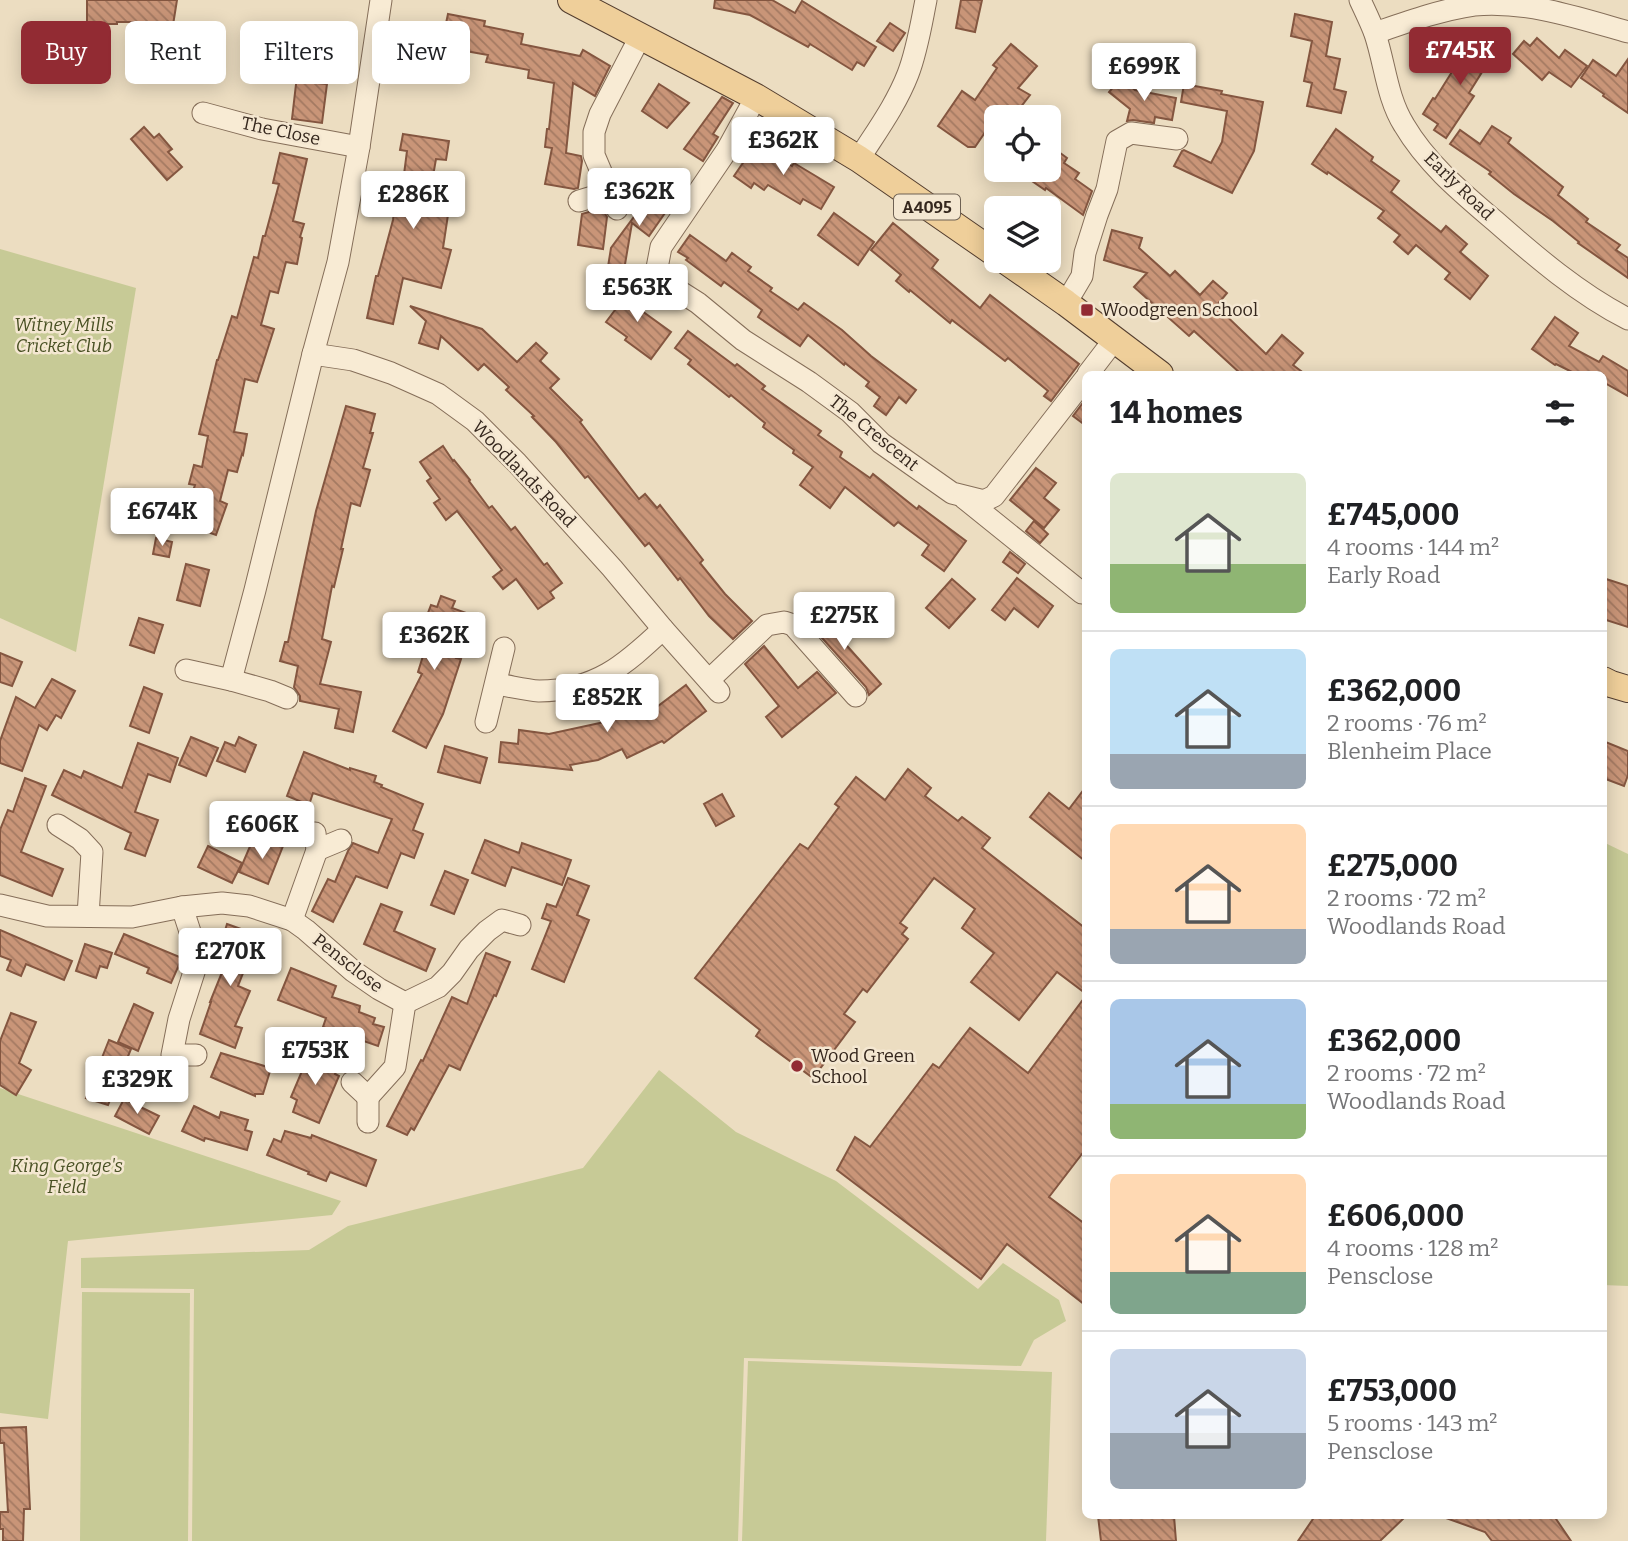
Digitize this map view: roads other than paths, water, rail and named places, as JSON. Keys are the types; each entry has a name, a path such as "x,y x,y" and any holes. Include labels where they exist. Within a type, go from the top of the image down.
{"main road":[{"name":"A4095","path":"571,0 756,97 859,159 984,246"},
{"path":"1023,273 1156,371"},
{"path":"1607,682 1628,689"}],"street":[{"path":"231,680 338,262 381,0"},
{"path":"859,159 894,104 908,73 918,42 926,0"},
{"name":"Early Road","path":"1360,0 1375,33 1389,91 1402,124 1425,156 1451,183 1546,264 1628,319"},
{"path":"1375,33 1428,15 1476,4 1541,7 1628,32"},
{"path":"579,201 613,201 594,155 594,132 600,114 641,35"},
{"name":"The Crescent","path":"756,97 727,150 661,247 657,268 665,282 698,303 743,340 814,374 881,443 952,493 962,496 1082,593"},
{"name":"The Close","path":"203,113 262,130 359,147"},
{"path":"1066,303 1082,276 1085,253 1107,189 1117,141 1131,133 1177,139"},
{"path":"1090,371 1114,340"},
{"name":"Woodlands Road","path":"313,354 353,360 391,373 438,394 475,421 612,568 714,686 767,625 784,622 793,625 856,696"},
{"path":"962,496 984,501 994,496 1082,383"},
{"path":"496,684 539,691 572,687 597,680 621,667 663,629"},
{"path":"486,722 504,648"},
{"path":"186,670 231,680 287,698"},
{"path":"58,825 80,839 92,852 88,916"},
{"path":"292,920 316,841 341,839"},
{"name":"Pensclose","path":"0,905 47,916 132,917 182,907 222,903 249,906 292,920 353,971 405,1003"},
{"path":"182,907 195,947 195,969 179,1019 172,1055 196,1055"},
{"path":"368,1122 360,1090 395,1068 405,1003 439,987 469,949 506,916"}],"place":[{"name":"Woodgreen School","path":"1087,310"},
{"name":"Wood Green School","path":"797,1066"}],"park label":[{"name":"Witney Mills Cricket Club","path":"64,335"},
{"name":"King George's Field","path":"67,1176"}]}
